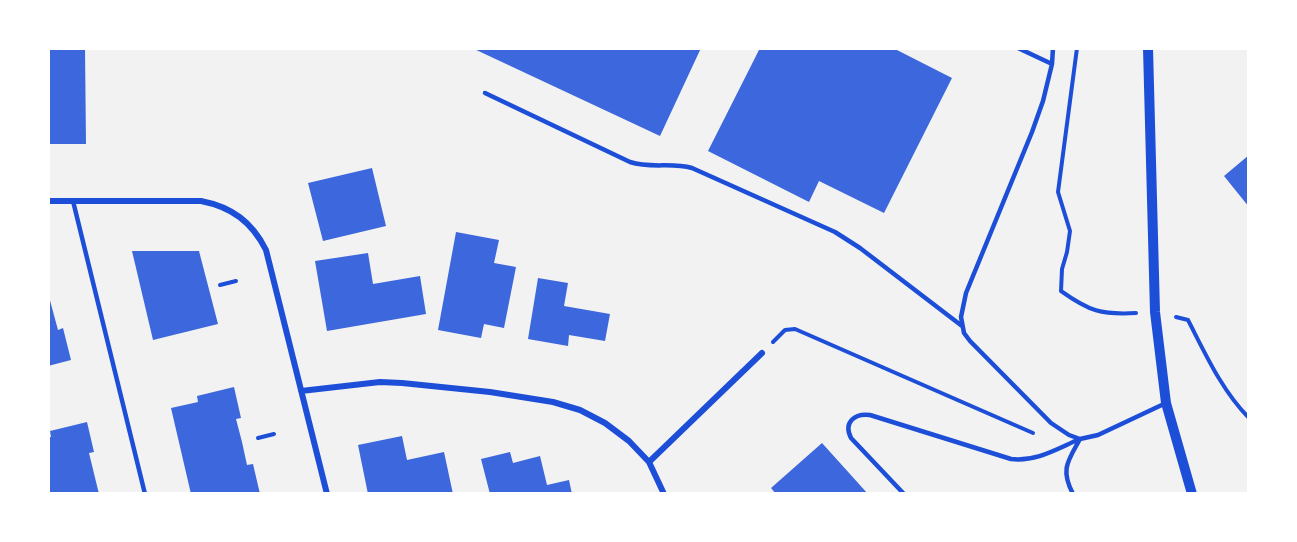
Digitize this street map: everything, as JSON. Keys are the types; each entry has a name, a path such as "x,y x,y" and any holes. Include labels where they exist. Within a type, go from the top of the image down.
{"street":[{"path":"1148,48 1155,312 1166,403 1192,494"},
{"path":"48,201 201,201 219,205 236,213 248,223 259,236 266,250 327,494"},
{"path":"649,462 762,353"},
{"path":"301,391 380,382 402,382 553,402 579,410 605,423 629,441 649,462 664,494"}],"lane":[{"path":"1018,48 1052,64"},
{"path":"1053,48 1052,64 1043,101 966,293 961,308 962,326 964,333 976,349 1051,423 1064,432 1080,438"},
{"path":"485,93 630,162 640,165 681,165 692,168 835,232 860,248 962,326"},
{"path":"73,201 145,494"},
{"path":"904,494 851,438 848,426 850,420 855,416 870,415 1011,459 1021,460 1038,457 1080,438 1098,435 1166,403"},
{"path":"1073,494 1066,481 1065,469 1080,438"}],"path":[{"path":"1077,48 1058,192 1070,231 1062,269 1061,291 1083,307 1104,313 1155,312 1188,320 1232,398 1249,418"},
{"path":"220,285 236,281"},
{"path":"762,353 785,330 795,329 1062,446"},
{"path":"258,438 274,434"}],"building":[{"path":"48,48 85,48 86,144 48,144"},
{"path":"472,48 701,48 660,136"},
{"path":"760,48 893,48 952,78 884,213 819,181 809,202 708,151"},
{"path":"1249,155 1249,207 1224,176"},
{"path":"372,168 386,226 323,241 308,183"},
{"path":"456,232 499,240 494,263 516,267 504,328 484,324 481,338 438,330"},
{"path":"132,251 199,251 218,324 153,340"},
{"path":"368,253 373,284 420,276 426,314 327,331 315,261"},
{"path":"538,278 568,283 564,306 610,314 605,341 569,335 568,346 528,339"},
{"path":"48,293 58,330 63,328 71,360 48,366"},
{"path":"234,387 241,418 236,419 247,465 253,464 260,494 191,494 171,408 198,402 197,396"},
{"path":"87,422 94,452 89,453 99,494 48,494 48,437 51,437 50,431"},
{"path":"402,436 407,460 444,452 453,494 368,494 358,445"},
{"path":"822,443 868,494 776,494 771,488"},
{"path":"510,452 513,463 540,456 547,485 569,480 572,494 490,494 481,459"}]}
